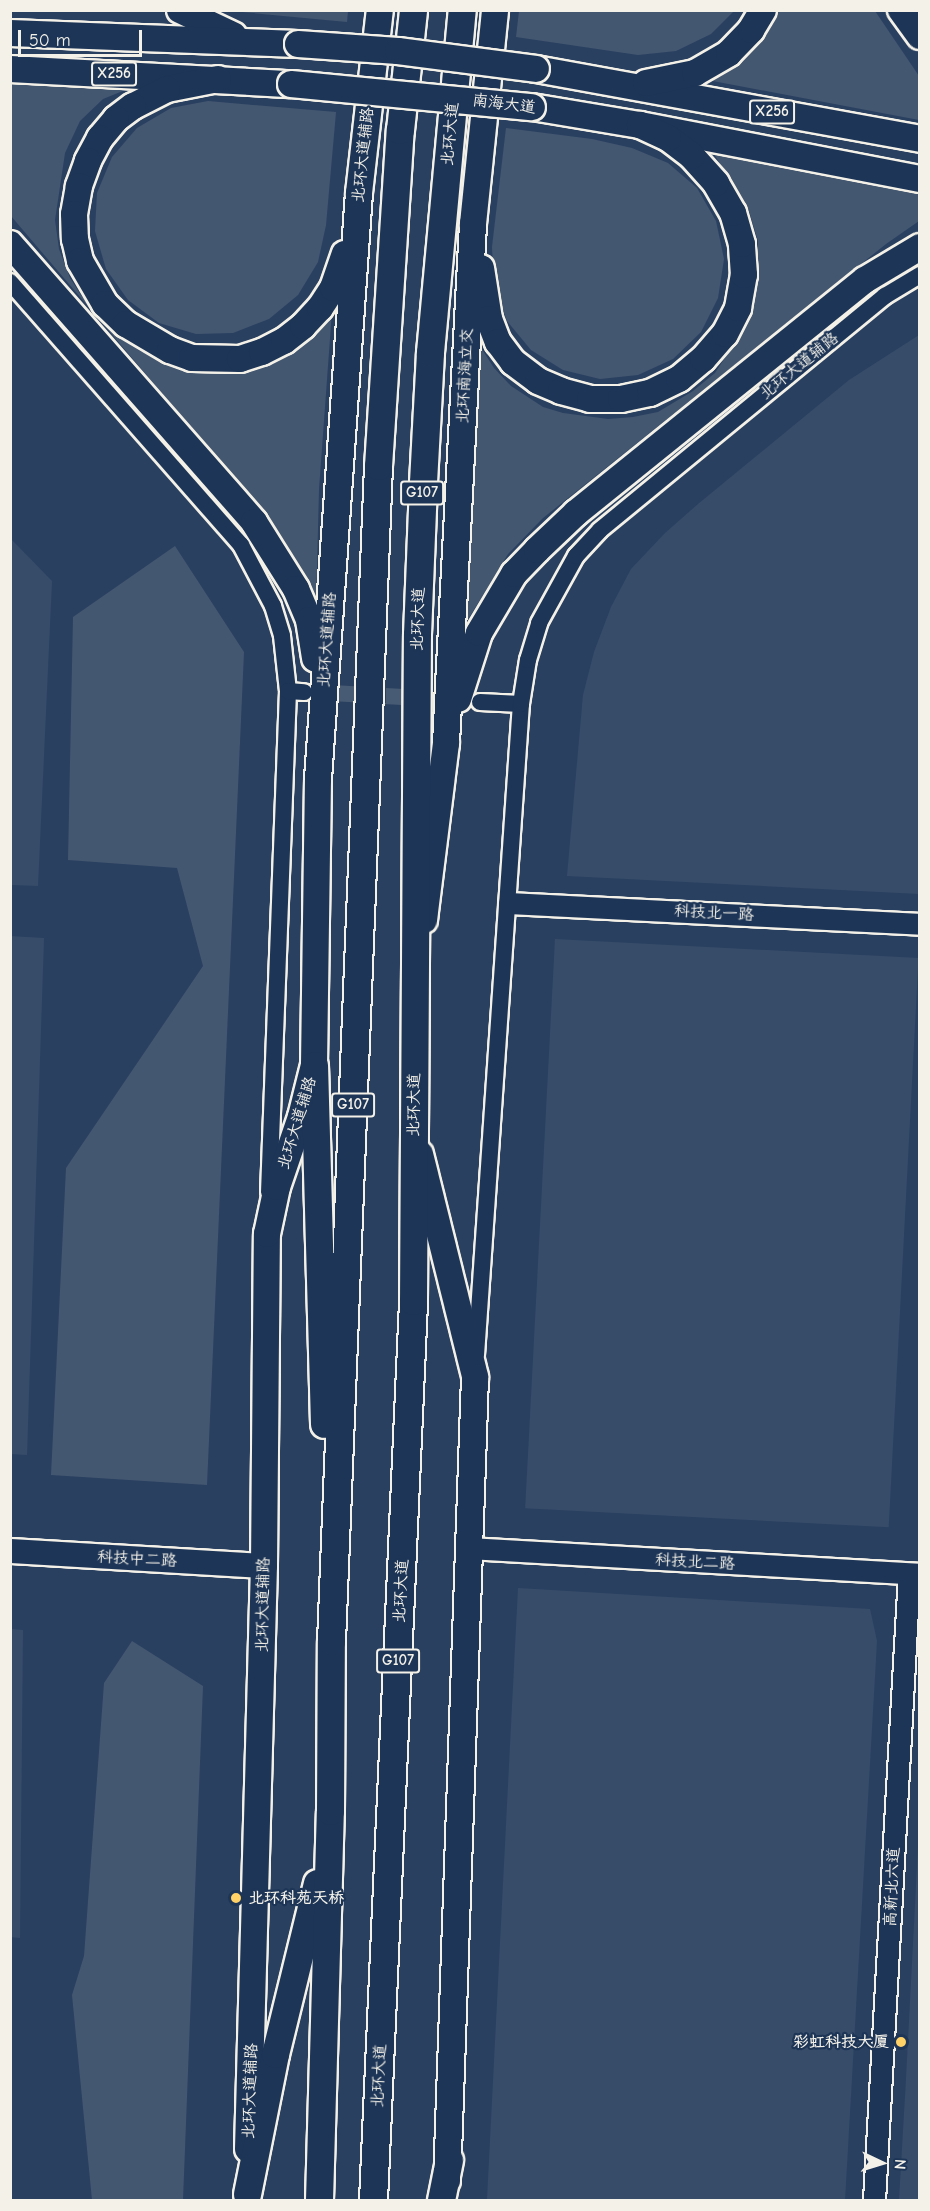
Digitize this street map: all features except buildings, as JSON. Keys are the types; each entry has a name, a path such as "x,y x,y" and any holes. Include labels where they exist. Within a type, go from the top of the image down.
{"highway":[{"name":"G107","path":"319,2200 330,1811 331,1641 378,466 400,130 413,10"},
{"name":"北环大道","path":"373,2200 414,1301 413,1121 417,977 417,645 423,482 430,352 462,10"},
{"path":"314,1065 331,1641"},
{"path":"247,2197 262,2116 316,1884 330,1811"},
{"path":"441,2200 449,2160"}],"main road":[{"path":"180,10 244,40"},
{"name":"北环大道辅路","path":"247,2197 264,1566 267,1234 277,1187 301,1117 314,1065 318,779 358,193 380,10"},
{"name":"北环南海立交","path":"446,743 473,224 495,10"},
{"path":"625,85 662,81 695,73 729,53 751,30 763,10"},
{"path":"901,10 920,36"},
{"name":"X256","path":"10,33 244,40 398,51 536,69 920,138"},
{"name":"南海大道","path":"10,69 291,84 532,107 640,125 920,179"},
{"path":"218,79 167,90 133,106 116,119 100,138 88,161 79,186 74,214 75,239 80,261 91,284 105,304 126,324 170,350 192,358 240,359 262,352 284,341 320,309 333,288 351,236 358,193"},
{"path":"473,224 489,319 498,342 513,362 530,375 561,391 591,399 621,399 650,393 679,379 703,359 725,334 738,308 744,275 742,243 733,213 716,183 692,156 668,138 640,125"},
{"path":"10,244 239,504 277,556 309,620 313,642 318,779"},
{"path":"417,977 446,743 479,633 514,574 576,513 865,280 920,247"},
{"path":"413,1121 474,1377"},
{"name":"北环大道辅路","path":"446,2200 470,1548 474,1377"},
{"name":"科技中二路","path":"10,1551 264,1566"}],"street":[{"name":"北环大道辅路","path":"474,1377 509,903 521,704 528,660 539,622 576,556 600,530 885,296 920,275"},
{"path":"10,282 241,545 273,606 282,636 296,692 267,1234"},
{"path":"480,702 521,704"},
{"name":"科技北一路","path":"509,903 920,924"},
{"name":"科技北二路","path":"470,1548 914,1574"},
{"name":"高新北六道","path":"874,2200 914,1574"}],"shaded area":[{"path":"519,10 734,11 711,34 676,51 638,55 516,37"},
{"path":"231,11 348,11 347,22"},
{"path":"775,11 875,11 919,76 919,120 697,78"},
{"path":"10,82 135,86 103,99 80,121 65,153 55,220 59,249 70,278 81,295 119,337 140,351 164,361 210,371 236,372 258,368 281,359 303,343 332,311 319,489 316,608 299,566 254,501 11,216"},
{"path":"208,101 336,112 326,225 318,262 298,295 269,319 233,333 196,334 159,323 128,300 106,269 95,231 97,193 112,157 137,128 171,108"},
{"path":"506,128 592,139 632,148 668,163 697,188 716,221 724,259 718,298 701,332 673,359 638,375 600,379 563,370 531,350 507,321 494,285 492,247"},
{"path":"714,154 919,191 919,221 886,244 543,518 508,554 459,634 476,340 494,368 511,386 543,407 563,413 608,419 633,417 658,412 693,391 715,373 734,344 752,308 758,277 758,241 749,211"},
{"path":"919,335 919,894 567,876 583,695 594,652 611,607 631,569 665,533 698,504 849,380"},
{"path":"10,538 52,581 38,886 11,885"},
{"path":"175,546 244,652 207,1485 51,1475 66,1168 203,966 177,868 68,860 73,617"},
{"path":"10,936 44,938 27,1455 10,1454"},
{"path":"555,939 919,958 889,1527 525,1508"},
{"path":"518,1588 870,1609 877,1641 845,2200 487,2200"},
{"path":"11,1629 23,1630 20,1938 10,1937"},
{"path":"132,1641 203,1686 183,2200 92,2200 72,1995 84,1956 104,1683"},
{"path":"919,1827 919,2200 899,2200 906,2079"}],"tunnel":[{"path":"314,692 456,700"}],"place":[{"name":"北环科苑天桥","path":"236,1898"},
{"name":"彩虹科技大厦","path":"901,2042"}]}
